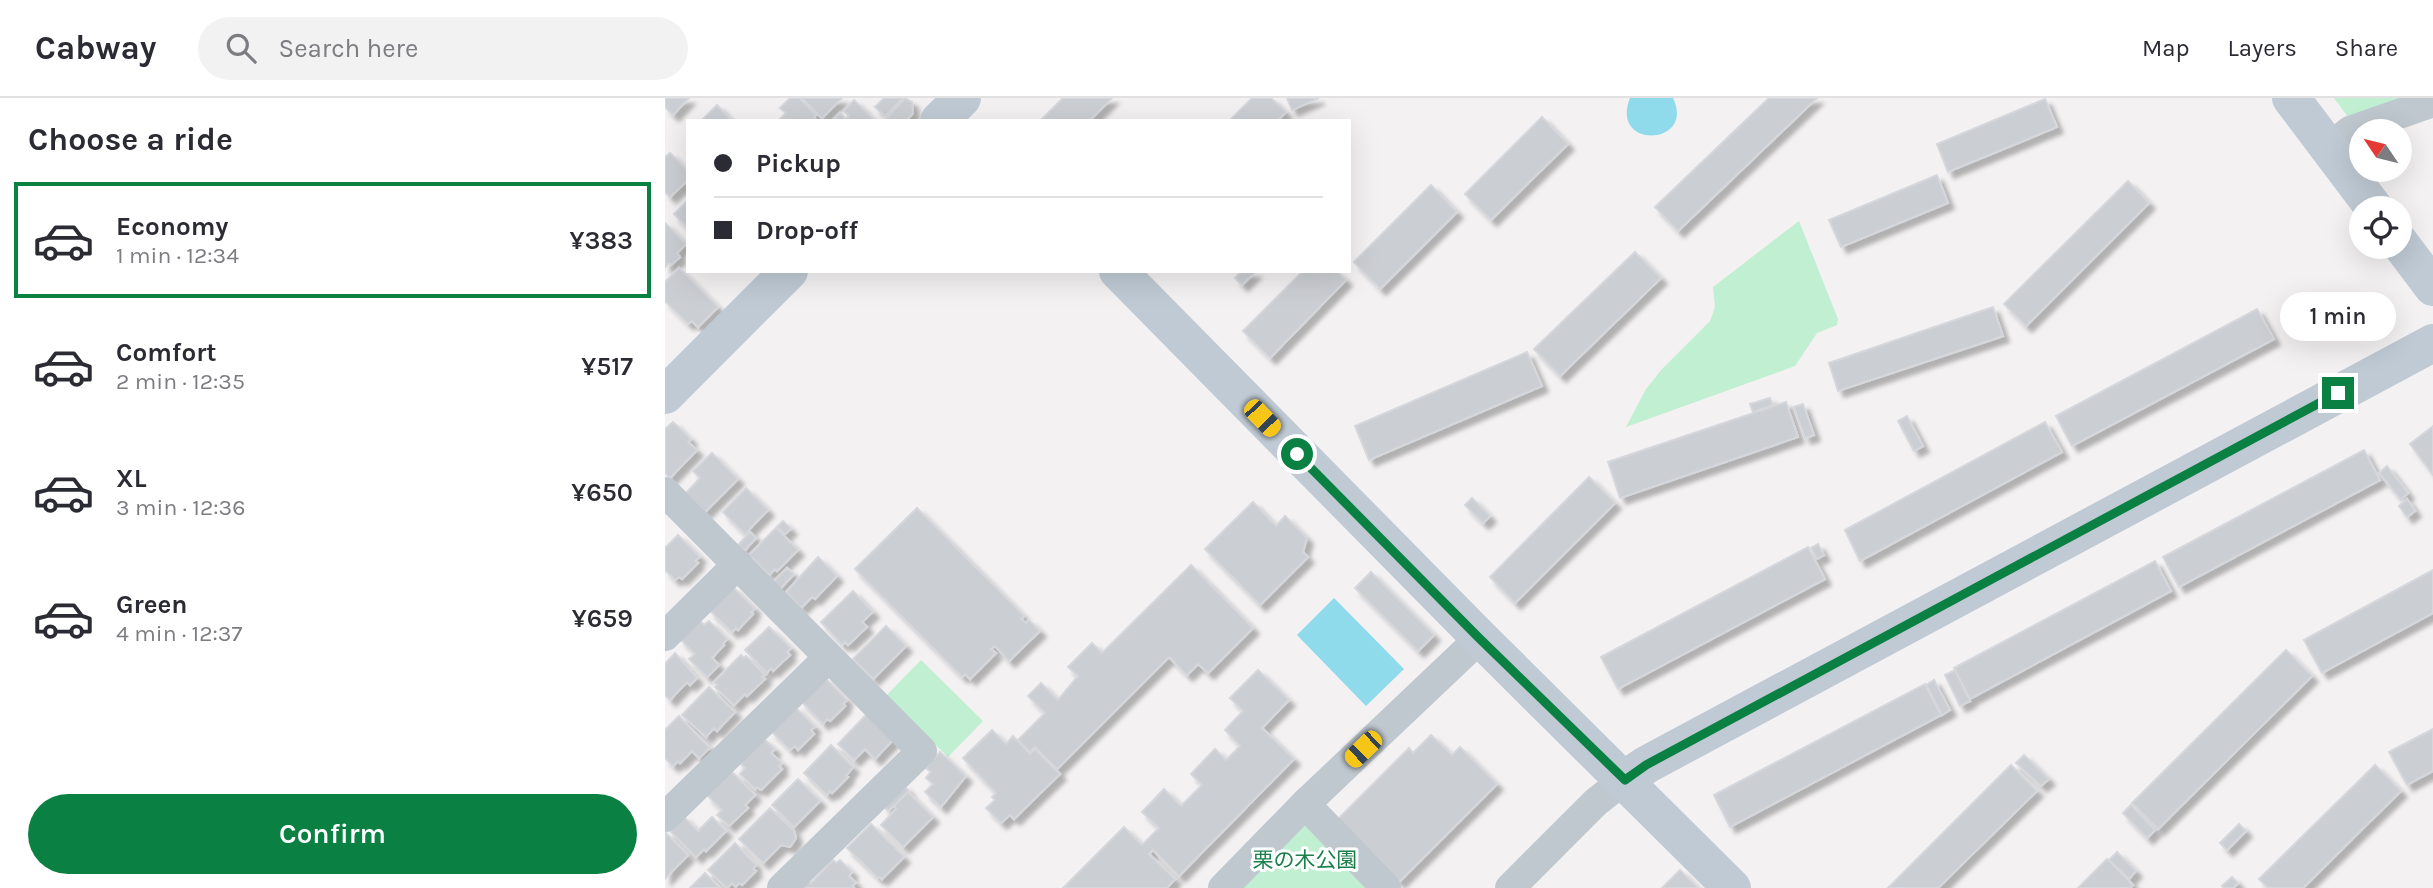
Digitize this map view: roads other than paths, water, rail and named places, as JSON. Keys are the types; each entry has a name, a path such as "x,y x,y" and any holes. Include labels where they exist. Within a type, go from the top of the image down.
{"street":[{"path":"2291,98 2365,196"},
{"path":"2328,148 2350,131 2433,102"},
{"path":"2412,259 2433,287"},
{"path":"665,395 787,273"},
{"path":"1120,273 1479,638 1732,888"},
{"path":"1510,888 1596,802 1646,765 2433,343"},
{"path":"665,492 922,751 782,888"},
{"path":"665,636 738,564"},
{"path":"1223,888 1305,804 1479,638"},
{"path":"665,817 828,657"},
{"path":"1305,804 1386,888"}],"water":[{"path":"1630,98 1673,98 1677,114 1673,126 1664,133 1652,136 1640,134 1631,127 1627,115"},
{"path":"1334,598 1404,669 1366,706 1297,635"}],"park label":[{"name":"栗の木公園","path":"1305,860"}]}
